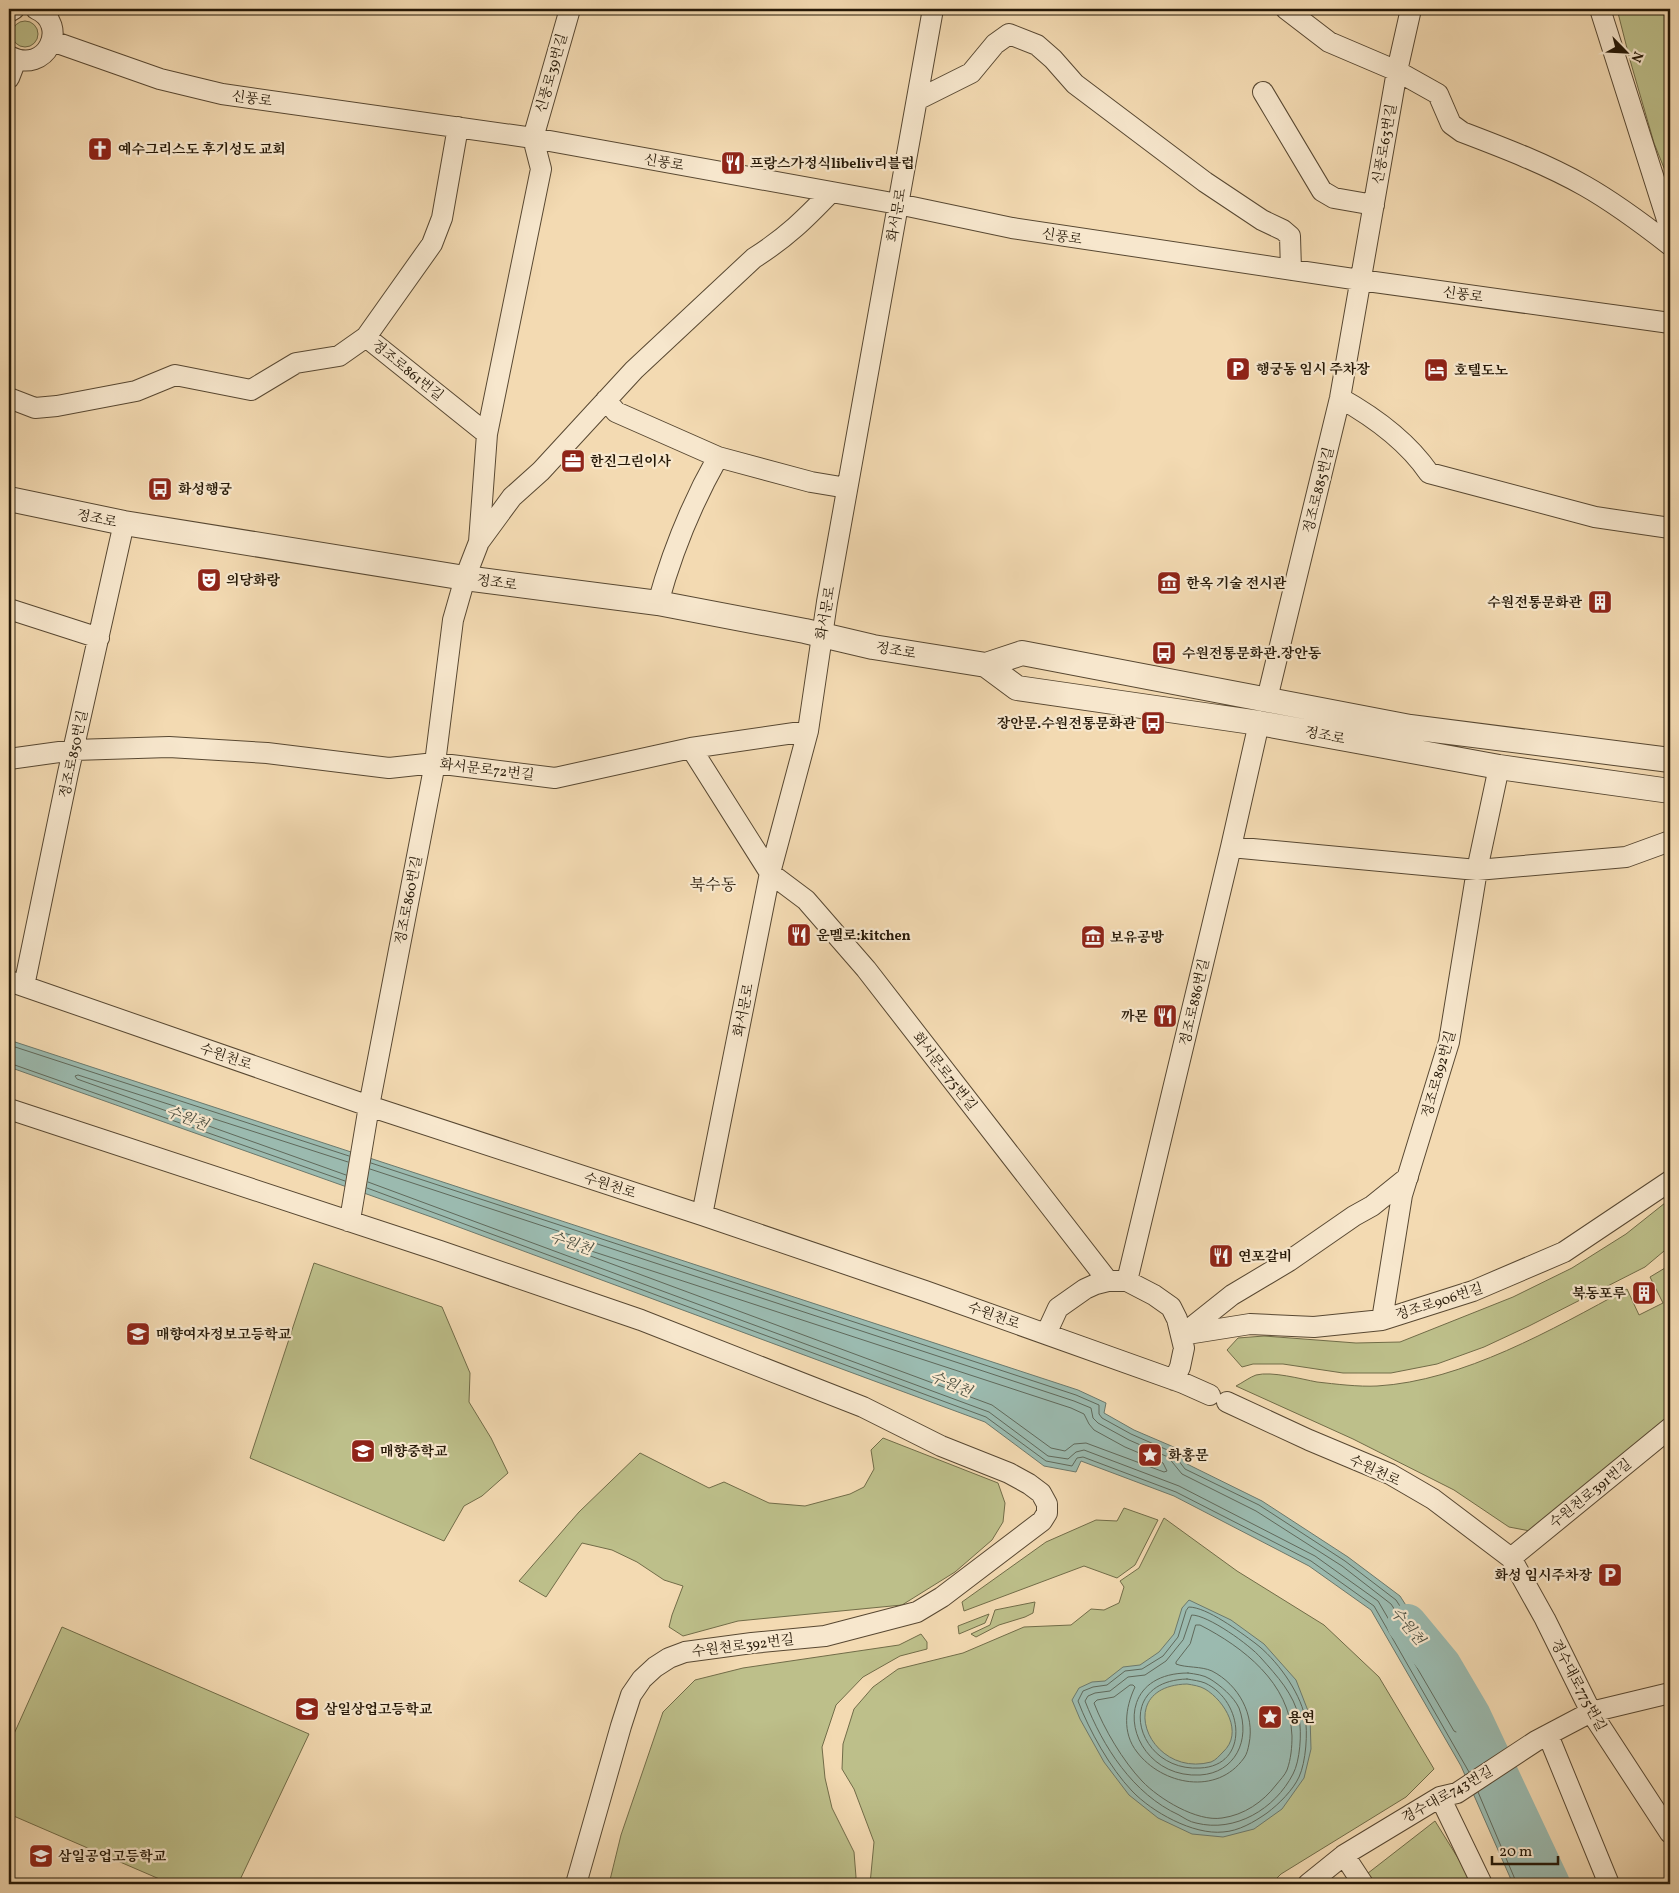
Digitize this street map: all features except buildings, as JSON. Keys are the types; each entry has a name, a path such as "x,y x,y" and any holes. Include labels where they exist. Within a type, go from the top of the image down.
{"street":[{"path":"9,12 14,9"},
{"path":"11,65 34,60 42,56 52,41 51,23 46,15 38,9"},
{"name":"신풍로39번길","path":"532,138 570,9"},
{"name":"화서문로","path":"702,1215 770,873 808,731 821,635 933,9"},
{"path":"1286,9 1329,42 1397,70 1438,94 1451,124 1462,132 1543,165 1586,187 1634,218 1670,245"},
{"name":"신풍로63번길","path":"1360,280 1397,70 1411,9"},
{"path":"1600,9 1670,229"},
{"path":"917,100 971,73 995,44 1009,34 1037,45 1054,59 1075,84 1205,182 1262,220 1283,230 1290,236 1291,270"},
{"name":"신풍로","path":"52,41 160,79 222,94 532,138 898,204 1012,228 1670,324"},
{"path":"1263,92 1322,191 1334,198 1374,205"},
{"path":"366,337 432,244 442,218 458,128"},
{"path":"479,542 487,434 541,169 532,138"},
{"path":"465,578 479,542 512,497 541,470 634,370 754,258 800,225 831,192"},
{"name":"정조로885번길","path":"1267,699 1340,398 1360,280"},
{"name":"정조로861번길","path":"9,398 36,408 57,406 136,391 175,375 251,390 296,363 339,356 366,337 487,434"},
{"path":"1340,398 1365,412 1409,449 1416,455 1429,473 1595,517 1670,528"},
{"path":"606,400 616,412 718,457 810,482 847,488"},
{"path":"658,603 668,568 702,485 718,457"},
{"name":"정조로","path":"9,499 124,523 465,578 658,603 873,647 986,665 1022,653 1410,727 1670,760"},
{"name":"정조로850번길","path":"16,984 74,750 124,523"},
{"name":"정조로860번길","path":"350,1217 369,1106 434,763 454,620 465,578"},
{"path":"9,609 99,638"},
{"name":"정조로","path":"986,665 1017,688 1259,723 1499,767 1670,791"},
{"name":"정조로886번길","path":"1118,1281 1231,847 1259,723"},
{"name":"화서문로72번길","path":"9,759 74,750 169,747 267,753 389,768 434,763 554,778 691,748 808,731"},
{"path":"691,748 770,873"},
{"name":"정조로892번길","path":"1382,1320 1402,1195 1449,1042 1477,870 1499,767"},
{"path":"1231,847 1477,870 1626,857 1670,841"},
{"name":"화서문로75번길","path":"770,873 806,900 866,969 1118,1281"},
{"name":"수원천로","path":"16,984 369,1106 702,1215 925,1291 1174,1380 1390,1474 1434,1499 1511,1558"},
{"path":"9,1109 350,1217"},
{"path":"1181,1335 1232,1295 1289,1261 1354,1216 1372,1206 1408,1176"},
{"name":"정조로906번길","path":"1181,1335 1250,1324 1314,1327 1382,1320 1473,1292 1564,1252 1670,1181"},
{"name":"수원천로392번길","path":"350,1217 641,1320 864,1407 941,1446 1009,1473 1041,1493 1047,1504 1047,1513 1042,1521 942,1597 917,1612 825,1636 752,1642 685,1652 669,1658 655,1667 642,1679 631,1696 576,1884"},
{"path":"1046,1334 1058,1308 1085,1289 1096,1284 1118,1281 1154,1295 1171,1308 1184,1348 1180,1367 1174,1380"},
{"name":"수원천로391번길","path":"1511,1558 1670,1428"},
{"name":"경수대로775번길","path":"1511,1558 1545,1619 1591,1712 1670,1833"},
{"name":"경수대로743번길","path":"1308,1884 1344,1855 1542,1738 1591,1712 1670,1693"},
{"path":"1542,1738 1608,1884"},
{"path":"1448,1795 1482,1884"},
{"path":"1344,1855 1363,1884"}],"green space":[{"path":"1617,9 1670,9 1670,190 1666,173 1654,143"},
{"path":"25,21 34,25 38,34 34,43 25,47 16,43 12,34 16,25"},
{"path":"1670,1199 1670,1246 1645,1267 1484,1347 1437,1364 1391,1373 1343,1373 1283,1364 1253,1364 1242,1367 1227,1350 1238,1338 1264,1336 1356,1343 1400,1342 1513,1297 1572,1268 1626,1234"},
{"path":"314,1263 442,1307 470,1373 469,1402 491,1438 508,1473 482,1496 464,1506 444,1541 250,1458"},
{"path":"1670,1265 1670,1420 1530,1531 1509,1527 1454,1490 1353,1439 1236,1386 1256,1375 1263,1374 1317,1382 1377,1386 1409,1382 1442,1374 1506,1351 1627,1289 1639,1315 1663,1303 1650,1277"},
{"path":"883,1438 998,1483 1005,1503 1003,1522 992,1540 955,1572 902,1605 738,1621 683,1636 669,1627 683,1586 664,1580 637,1562 612,1550 582,1543 546,1597 519,1581 579,1512 640,1453 709,1488 724,1482 769,1503 805,1506 850,1494 864,1487 874,1469 871,1450"},
{"path":"1124,1508 1158,1520 1135,1565 1117,1578 1084,1566 964,1611 962,1602 1046,1542 1096,1520 1117,1521"},
{"path":"1164,1518 1237,1571 1324,1625 1379,1677 1434,1769 1406,1797 1281,1874 1271,1884 870,1884 874,1842 854,1789 842,1769 843,1744 854,1709 873,1687 898,1669 963,1653 1024,1627 1071,1625 1091,1609 1104,1610 1119,1603 1124,1587 1120,1581 1139,1568"},
{"path":"1035,1602 1033,1613 1025,1617 999,1625 976,1637 971,1634 990,1625 995,1610"},
{"path":"989,1614 985,1623 959,1634 958,1626"},
{"path":"62,1627 309,1734 238,1884 171,1884 9,1814 9,1745"},
{"path":"921,1634 927,1642 927,1649 900,1656 863,1677 836,1705 822,1747 825,1778 832,1808 854,1852 855,1884 609,1884 621,1835 663,1712 695,1680 743,1668 899,1645"},
{"path":"1435,1821 1474,1884 1354,1884"}],"water":[{"path":"9,1040 1078,1390 1106,1403 1104,1413 1134,1430 1176,1448 1187,1464 1262,1501 1348,1557 1400,1596 1434,1649 1543,1884 1513,1884 1461,1766 1371,1610 1309,1566 1174,1496 1081,1461 1076,1472 1044,1466 985,1422 437,1219 9,1067"},
{"name":"용연","path":"1189,1600 1231,1620 1264,1644 1296,1680 1310,1716 1311,1749 1304,1778 1282,1809 1254,1829 1223,1837 1192,1834 1158,1818 1129,1795 1104,1762 1080,1719 1072,1700 1079,1688 1092,1682 1105,1681 1123,1667 1140,1665 1159,1652 1174,1634 1182,1608","holes":["1187,1684 1203,1688 1212,1694 1225,1709 1232,1727 1232,1736 1229,1744 1211,1762 1189,1764 1170,1757 1156,1745 1147,1730 1145,1714 1150,1699 1164,1689"]}],"waterway":[{"name":"수원천","path":"1407,1624 1441,1665 1471,1716 1550,1884"}],"place":[{"name":"예수그리스도 후기성도 교회","path":"100,149"},
{"name":"프랑스가정식libeliv리블럽","path":"733,163"},
{"name":"행궁동 임시 주차장","path":"1238,369"},
{"name":"호텔도노","path":"1436,370"},
{"name":"한진그린이사","path":"573,461"},
{"name":"화성행궁","path":"160,489"},
{"name":"의당화랑","path":"209,580"},
{"name":"한옥 기술 전시관","path":"1169,583"},
{"name":"수원전통문화관","path":"1600,602"},
{"name":"수원전통문화관.장안동","path":"1164,653"},
{"name":"장안문.수원전통문화관","path":"1153,723"},
{"name":"운멜로:kitchen","path":"799,935"},
{"name":"보유공방","path":"1093,937"},
{"name":"까몬","path":"1165,1016"},
{"name":"연포갈비","path":"1221,1256"},
{"name":"북동포루","path":"1644,1293"},
{"name":"매향여자정보고등학교","path":"138,1334"},
{"name":"매향중학교","path":"363,1451"},
{"name":"화홍문","path":"1150,1455"},
{"name":"화성 임시주차장","path":"1610,1575"},
{"name":"삼일상업고등학교","path":"307,1709"},
{"name":"용연","path":"1270,1717"},
{"name":"삼일공업고등학교","path":"41,1856"}],"district":[{"name":"북수동","path":"713,884"}]}
